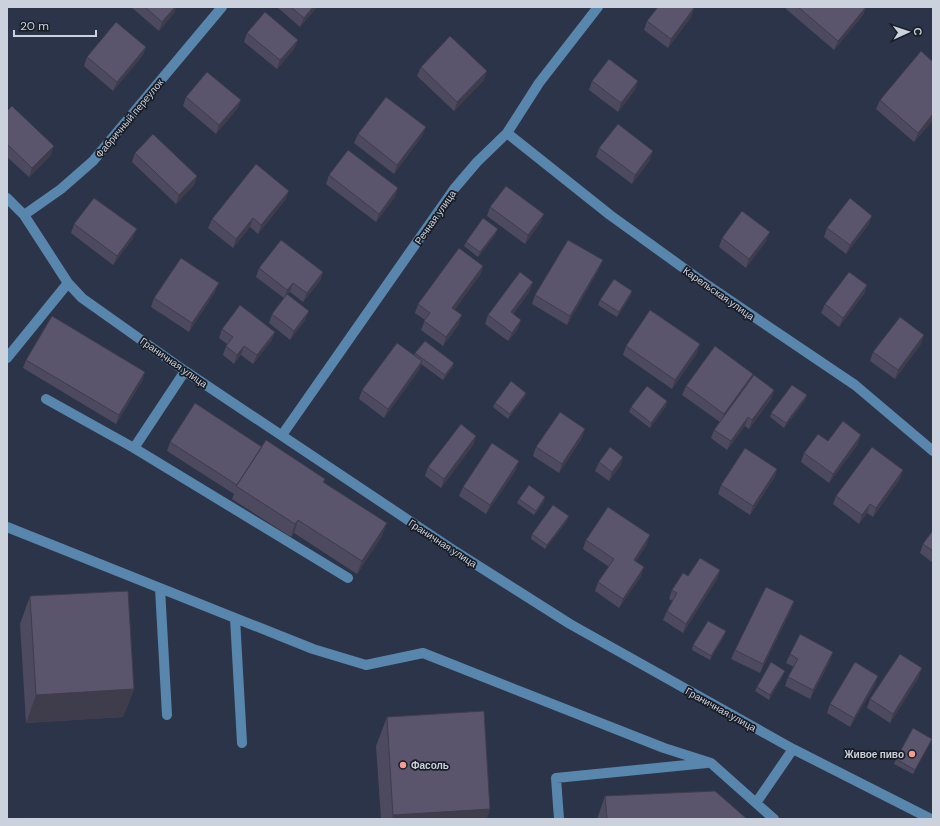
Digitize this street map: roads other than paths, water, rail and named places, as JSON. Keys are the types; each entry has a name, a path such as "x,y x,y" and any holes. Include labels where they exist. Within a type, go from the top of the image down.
{"street":[{"name":"Фабричный переулок","path":"24,215 61,189 93,161 222,7"},
{"name":"Речная улица","path":"282,435 454,189 477,162 506,133 538,83 598,7"},
{"name":"Карельская улица","path":"506,133 610,216 707,285 855,385 933,451"},
{"name":"Граничная улица","path":"7,198 24,215 68,283 82,298 185,371 450,548 570,624 793,749 931,819"},
{"path":"7,358 68,283"},
{"path":"134,448 185,371"},
{"path":"46,399 134,448 348,578"},
{"path":"7,527 312,649 366,665 423,653 664,748 711,763 774,819"},
{"path":"160,588 167,715"},
{"path":"235,618 242,743"},
{"path":"756,803 793,749"},
{"path":"559,819 556,778 711,763"}],"place":[{"name":"Живое пиво","path":"912,754"},
{"name":"Фасоль","path":"403,765"}]}
